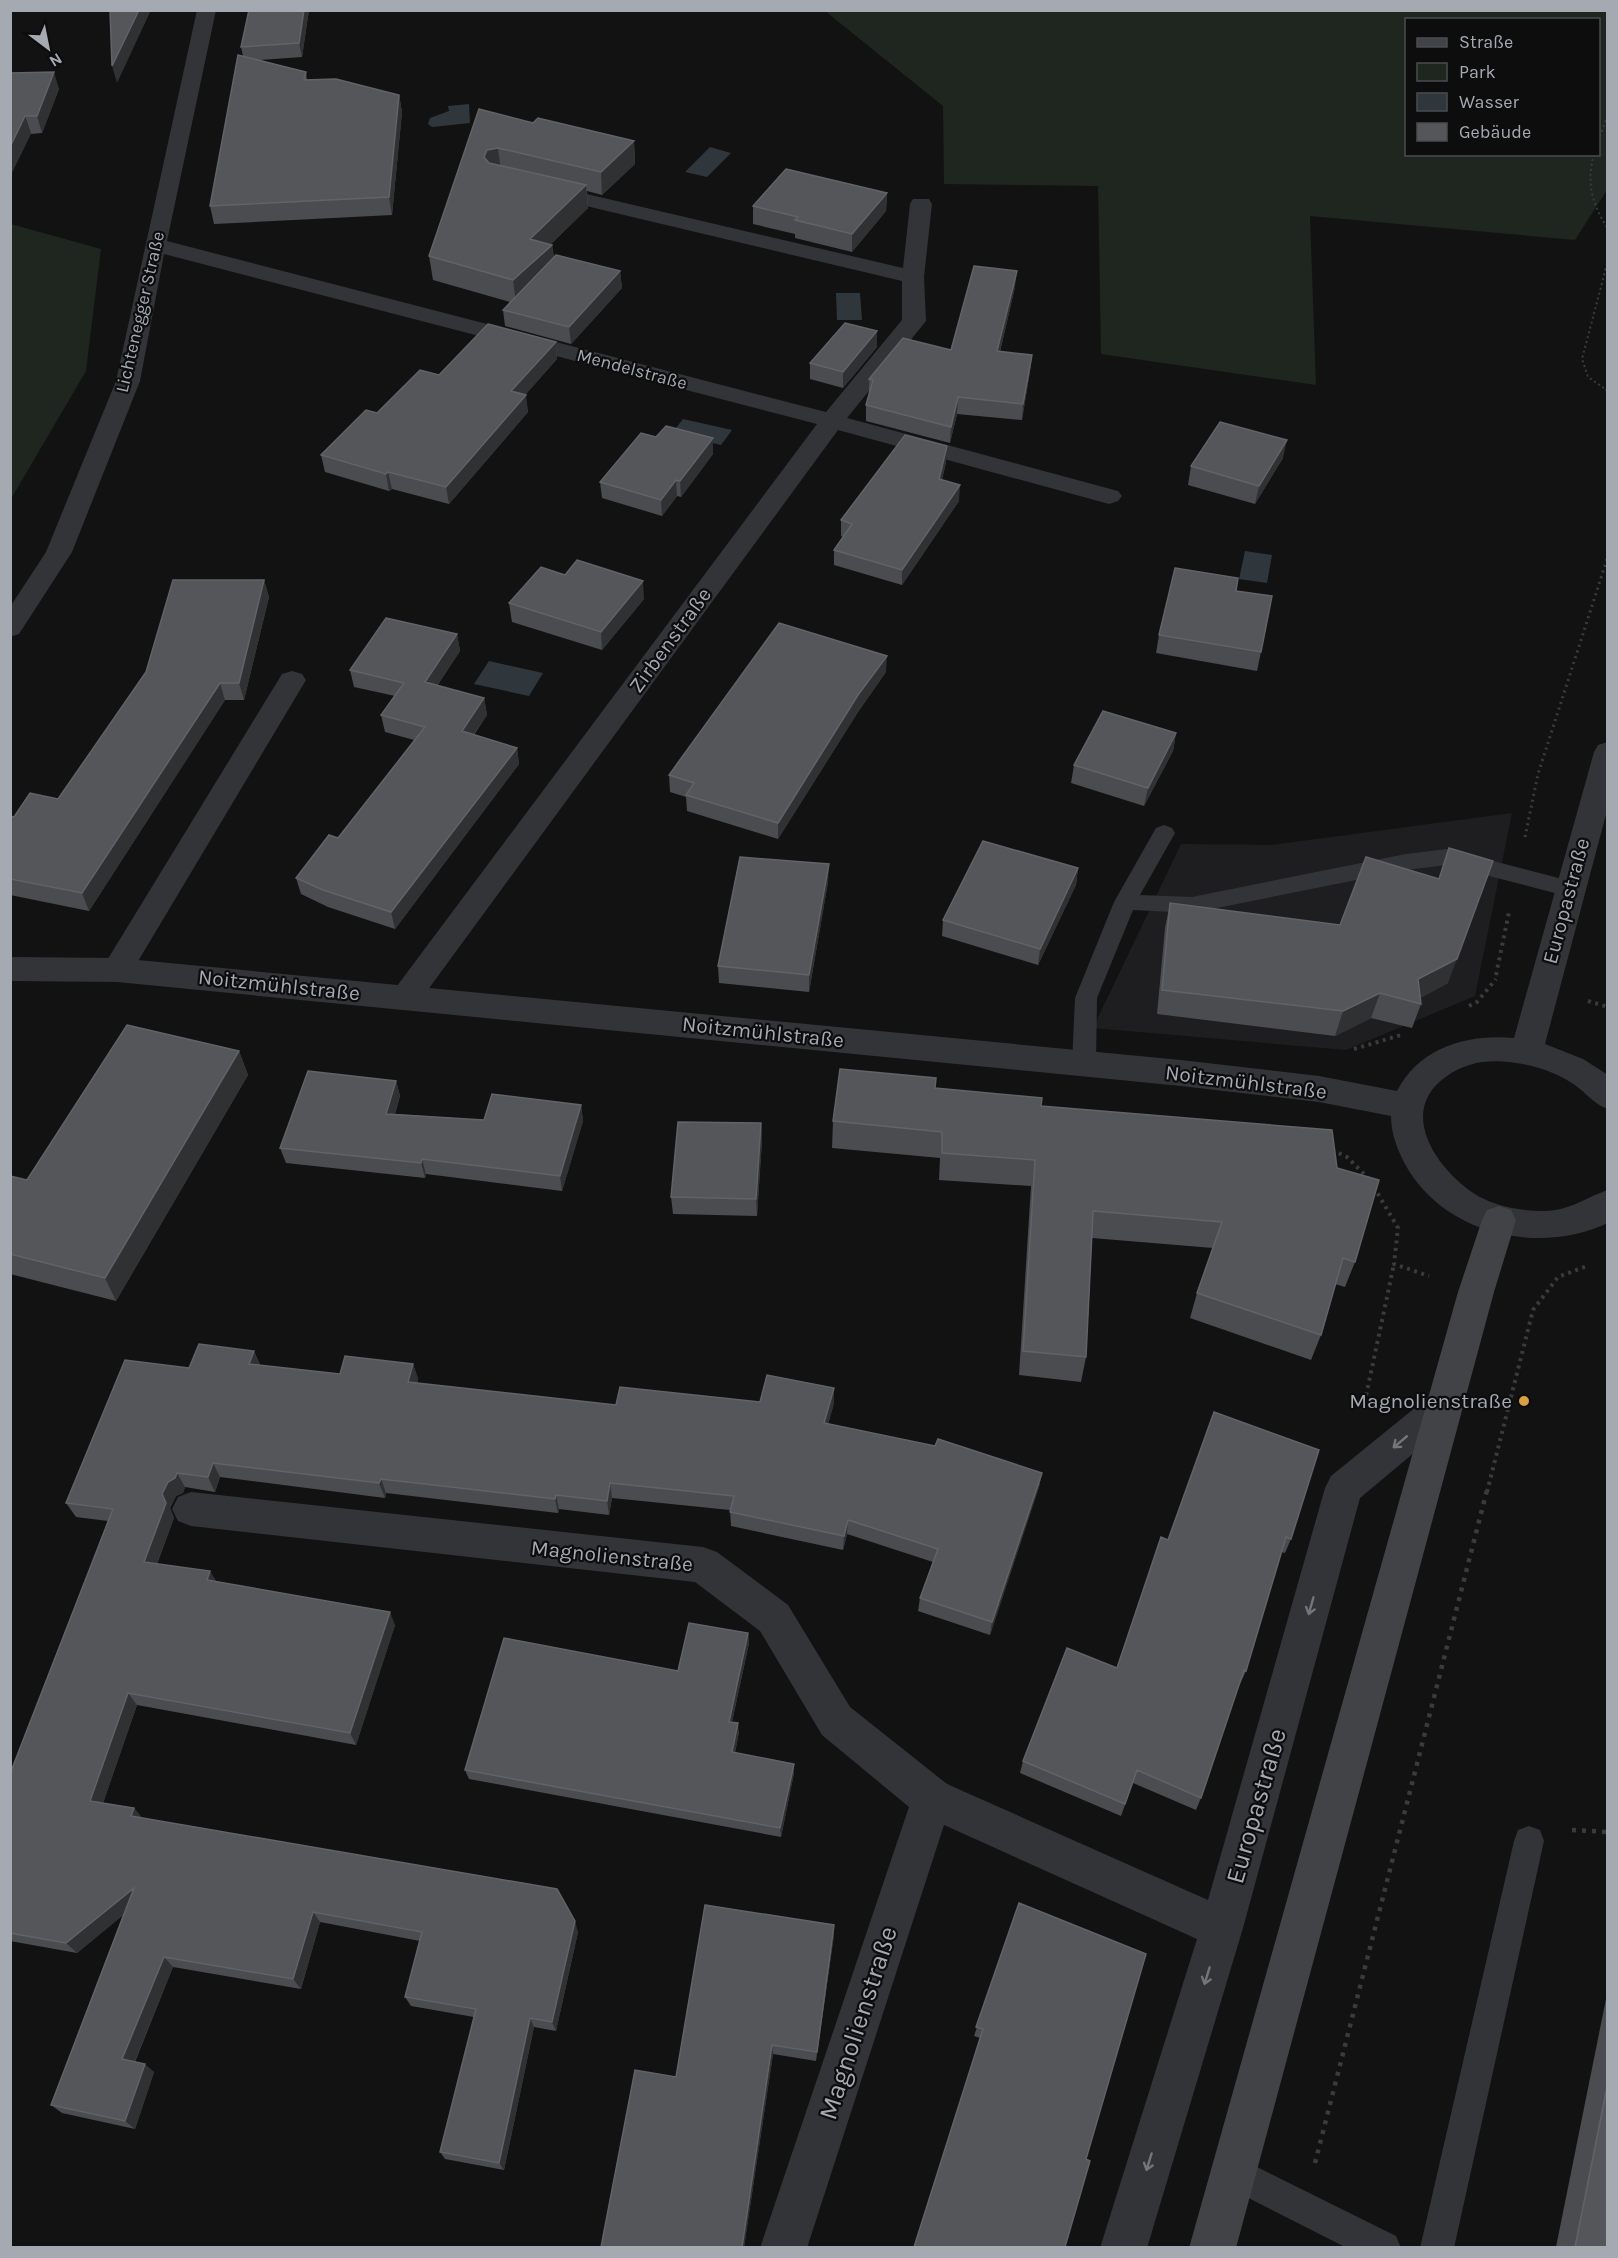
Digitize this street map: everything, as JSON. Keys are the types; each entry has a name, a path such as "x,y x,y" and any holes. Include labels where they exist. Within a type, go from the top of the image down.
{"main road":[{"path":"1212,2247 1476,1292 1499,1220"}],"street":[{"name":"Lichtenegger Straße","path":"10,628 59,552 128,381 154,245 207,10"},
{"path":"523,185 914,277"},
{"name":"Zirbenstraße","path":"405,998 832,421 914,321 914,277 921,204"},
{"name":"Mendelstraße","path":"154,245 832,421 1109,496"},
{"path":"117,970 292,680"},
{"name":"Europastraße","path":"1527,1050 1608,752"},
{"name":"Noitzmühlstraße","path":"10,969 117,970 1084,1064 1310,1088 1407,1106"},
{"path":"1608,1096 1600,1087 1566,1064 1527,1050 1486,1048 1448,1057 1420,1077 1407,1106 1408,1139 1426,1173 1458,1201 1499,1220 1552,1227 1597,1214 1608,1204"},
{"name":"Europastraße","path":"1123,2247 1222,1928 1344,1488 1445,1405"},
{"name":"Magnolienstraße","path":"191,1509 703,1565 774,1618 836,1720 932,1799 1222,1928"},
{"name":"Magnolienstraße","path":"783,2247 932,1799"}],"lane":[{"path":"1084,1064 1086,998 1125,902 1164,832"},
{"path":"1125,902 1192,905 1406,862 1447,857 1517,873 1570,889"},
{"path":"1437,2247 1528,1841"},
{"path":"1233,2172 1384,2247"}],"path":[{"path":"1600,138 1608,115"},
{"path":"1593,156 1588,172 1593,206 1608,229"},
{"path":"1608,260 1582,359 1588,377 1608,391"},
{"path":"1495,979 1538,774 1608,556"},
{"path":"1303,2207 1533,1310 1558,1277 1598,1262"},
{"path":"1362,1412 1394,1264"}],"shaded area":[{"path":"1512,813 1475,996 1346,1050 1093,1028 1181,844 1271,845"}],"green space":[{"path":"825,11 1607,11 1607,190 1575,240 1310,216 1316,385 1101,354 1098,186 944,184 943,106"},
{"path":"11,224 101,249 86,371 11,499"}],"water":[{"path":"469,104 470,123 432,127 428,124 430,118 449,111 448,106"},
{"path":"710,147 731,153 707,177 685,172"},
{"path":"836,293 860,293 862,320 837,320"},
{"path":"683,419 732,430 721,445 672,433"},
{"path":"1245,551 1272,555 1267,583 1239,579"},
{"path":"489,661 543,673 529,696 474,684"}],"building":[{"path":"110,10 139,10 112,66"},
{"path":"249,10 304,10 299,43 241,47"},
{"path":"238,55 306,72 304,80 336,79 399,95 389,197 210,206"},
{"path":"54,72 37,116 25,116 10,147 10,73"},
{"path":"479,109 533,123 538,118 634,141 601,172 498,148 487,150 484,157 489,163 586,185 530,239 552,245 513,280 429,256"},
{"path":"786,169 887,193 852,234 795,220 798,217 753,206"},
{"path":"556,255 620,271 569,327 503,310"},
{"path":"974,266 1017,271 997,351 1032,355 1023,404 958,397 951,427 866,405 873,380 869,379 903,338 951,350"},
{"path":"845,323 877,331 843,372 810,363"},
{"path":"488,324 556,342 511,391 526,395 446,487 388,472 386,474 321,455 366,410 377,413 420,370 439,375"},
{"path":"1220,422 1287,440 1259,486 1191,466"},
{"path":"666,426 713,438 680,481 676,480 661,500 600,482 641,433 656,437"},
{"path":"905,435 947,446 939,479 960,485 902,570 834,550 852,524 841,520"},
{"path":"577,560 643,581 601,632 509,603 541,567 565,575"},
{"path":"1175,568 1238,578 1236,591 1272,596 1261,652 1159,635"},
{"path":"173,580 264,580 239,683 220,683 82,893 10,879 10,816 14,817 30,793 58,799 146,672"},
{"path":"386,618 457,634 425,682 484,698 462,731 517,748 391,912 323,890 296,878 329,835 338,838 425,727 381,715 404,683 350,670"},
{"path":"779,623 887,656 858,695 778,823 686,795 694,783 669,775"},
{"path":"1103,711 1176,733 1148,788 1074,765"},
{"path":"983,841 1078,868 1040,949 943,920"},
{"path":"1449,848 1493,861 1457,959 1418,979 1421,1004 1380,993 1343,1011 1162,990 1170,903 1340,925 1366,857 1439,879"},
{"path":"740,857 829,864 809,975 718,966"},
{"path":"127,1025 239,1051 105,1278 10,1254 10,1176 27,1180"},
{"path":"840,1069 936,1078 935,1088 1042,1098 1041,1106 1332,1130 1337,1168 1379,1180 1355,1262 1343,1258 1321,1335 1197,1293 1222,1222 1093,1211 1086,1357 1023,1351 1035,1160 942,1153 942,1132 833,1121"},
{"path":"308,1071 396,1081 386,1114 484,1120 492,1094 581,1105 560,1176 422,1159 421,1163 280,1148"},
{"path":"678,1122 761,1123 756,1199 671,1197"},
{"path":"199,1344 254,1351 249,1364 340,1374 345,1356 413,1364 408,1382 616,1405 620,1387 760,1402 767,1375 834,1388 824,1423 935,1446 938,1439 1042,1473 992,1622 920,1598 938,1549 848,1520 844,1536 730,1512 734,1496 610,1483 607,1501 556,1495 555,1499 381,1479 379,1483 213,1463 208,1477 177,1473 175,1478 168,1482 162,1494 166,1503 144,1562 210,1571 207,1580 390,1612 350,1733 128,1693 90,1801 134,1808 131,1816 557,1889 575,1921 552,2022 530,2018 499,2163 440,2152 476,2009 405,1997 422,1932 313,1912 293,1979 164,1957 122,2059 145,2064 125,2121 51,2105 134,1888 66,1943 10,1933 10,1774 113,1509 66,1503 125,1360 189,1368"},
{"path":"1214,1412 1319,1450 1291,1539 1286,1537 1246,1671 1244,1670 1201,1798 1137,1770 1125,1804 1023,1761 1067,1648 1117,1668 1161,1537 1168,1540"},
{"path":"689,1623 748,1633 729,1722 738,1723 732,1752 794,1764 780,1828 465,1770 504,1638 678,1671"},
{"path":"1019,1903 1146,1954 1086,2159 1090,2161 1065,2247 914,2247 983,2029 976,2027"},
{"path":"705,1905 834,1925 817,2052 772,2045 742,2247 601,2247 635,2070 676,2077"},
{"path":"1608,2082 1608,2247 1575,2247"}],"place":[{"name":"Magnolienstraße","path":"1524,1401"}]}
